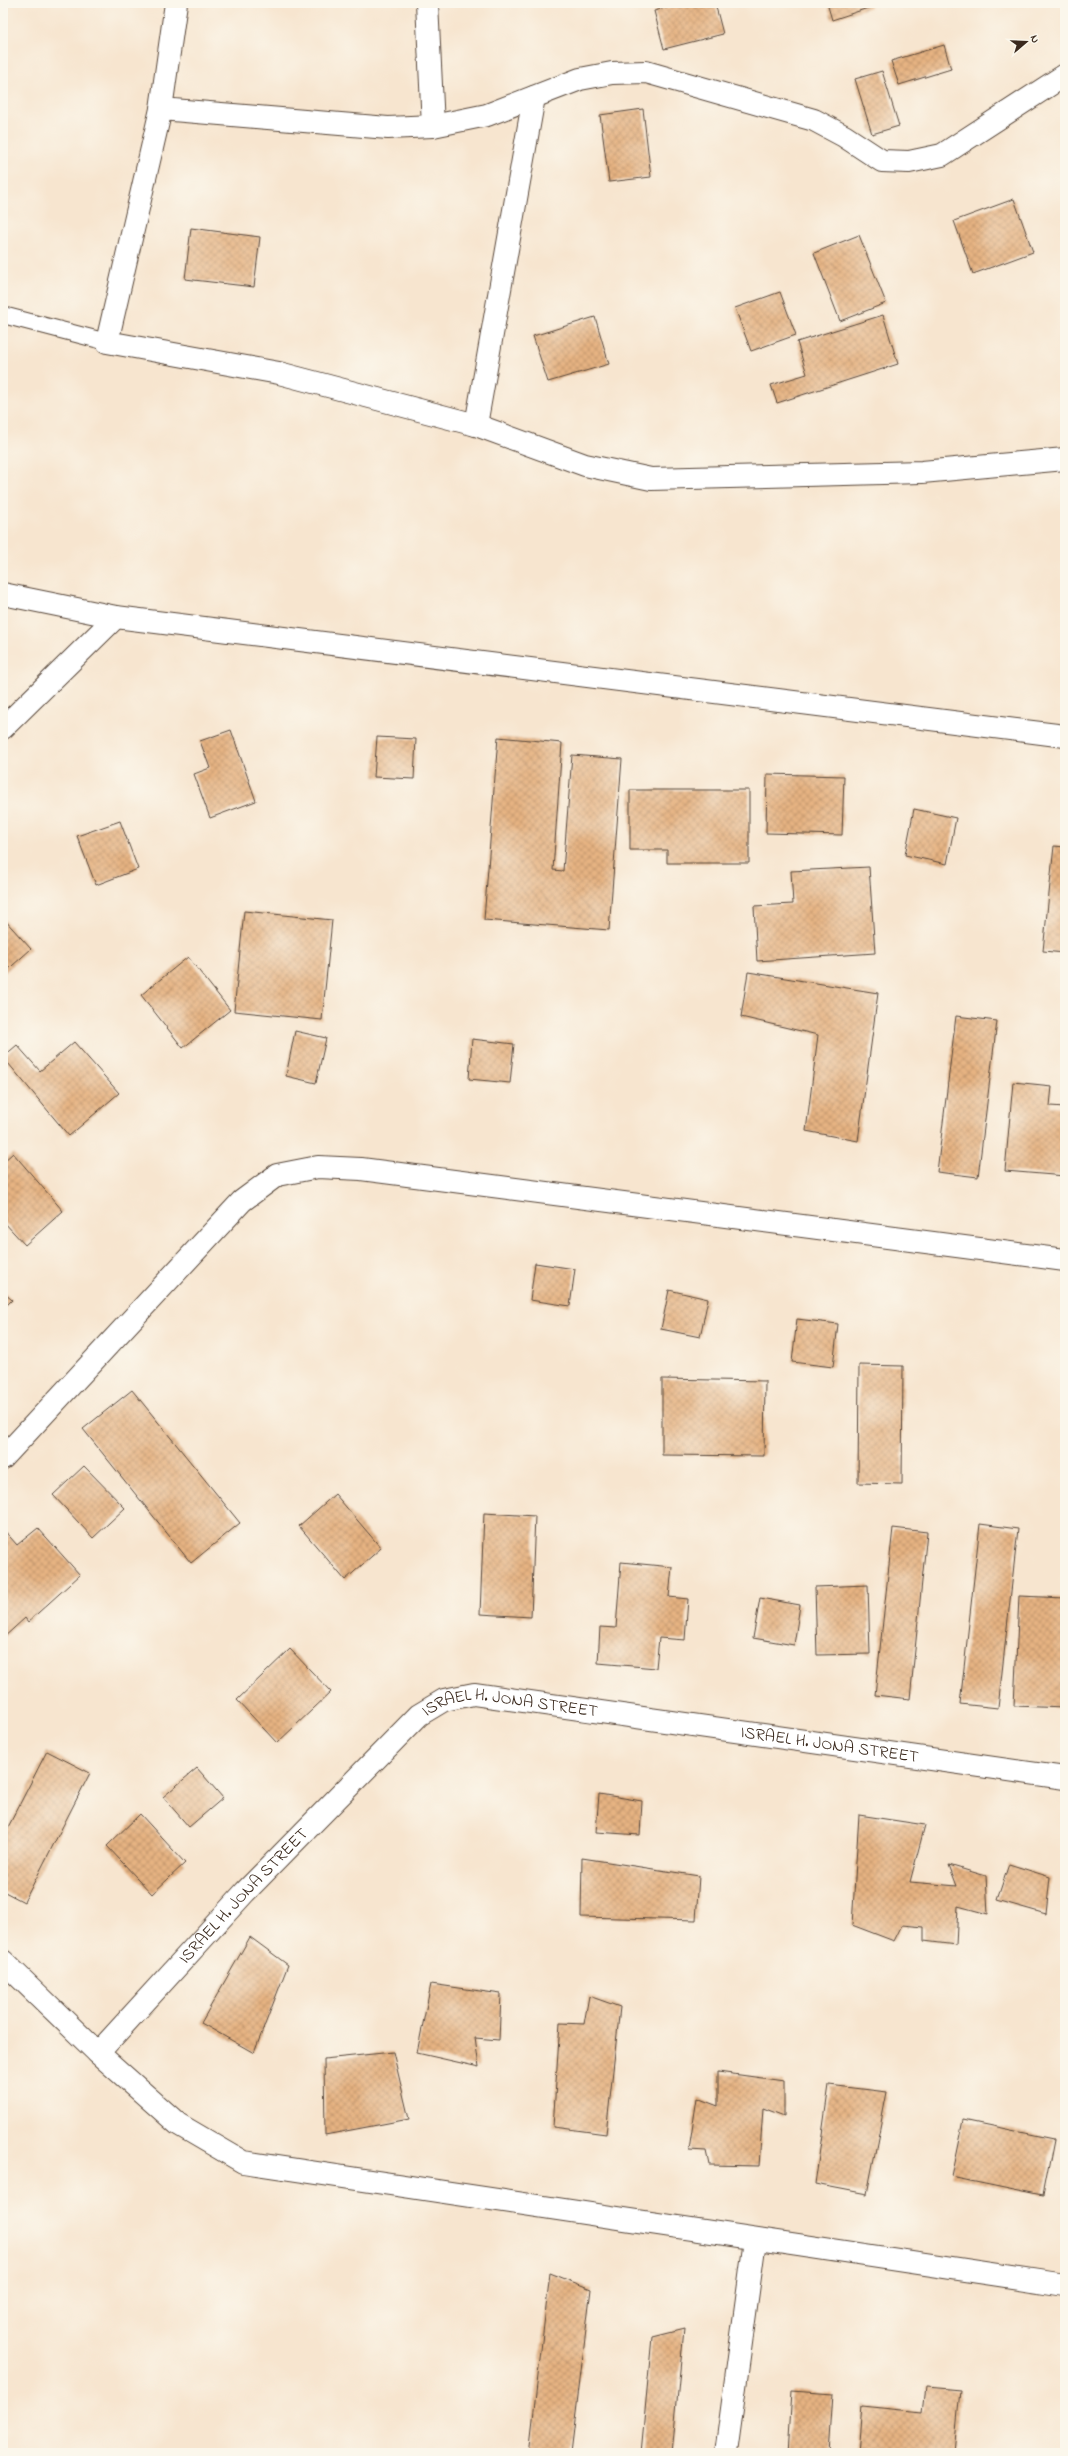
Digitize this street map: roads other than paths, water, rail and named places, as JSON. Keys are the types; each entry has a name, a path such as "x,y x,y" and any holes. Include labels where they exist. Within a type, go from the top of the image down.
{"street":[{"path":"176,3 161,109 107,342 279,373 476,425 585,465 651,479 922,472 1065,459"},
{"path":"427,3 433,126"},
{"path":"161,109 388,128 433,126 487,115 580,79 612,73 646,72 814,120 844,136 882,161 909,162 942,155 1065,75"},
{"path":"476,425 534,97"},
{"path":"3,594 116,617 1065,736"},
{"path":"3,728 116,617"},
{"path":"3,1458 242,1201 277,1175 318,1167 361,1169 1065,1260"},
{"name":"ISRAEL H. JONA STREET","path":"98,2053 245,1892 419,1715 444,1700 474,1694 1065,1778"},
{"path":"3,1961 98,2053 178,2124 243,2162 755,2240 1065,2285"},
{"path":"726,2453 755,2240"}],"lane":[{"path":"3,315 107,342"}]}
